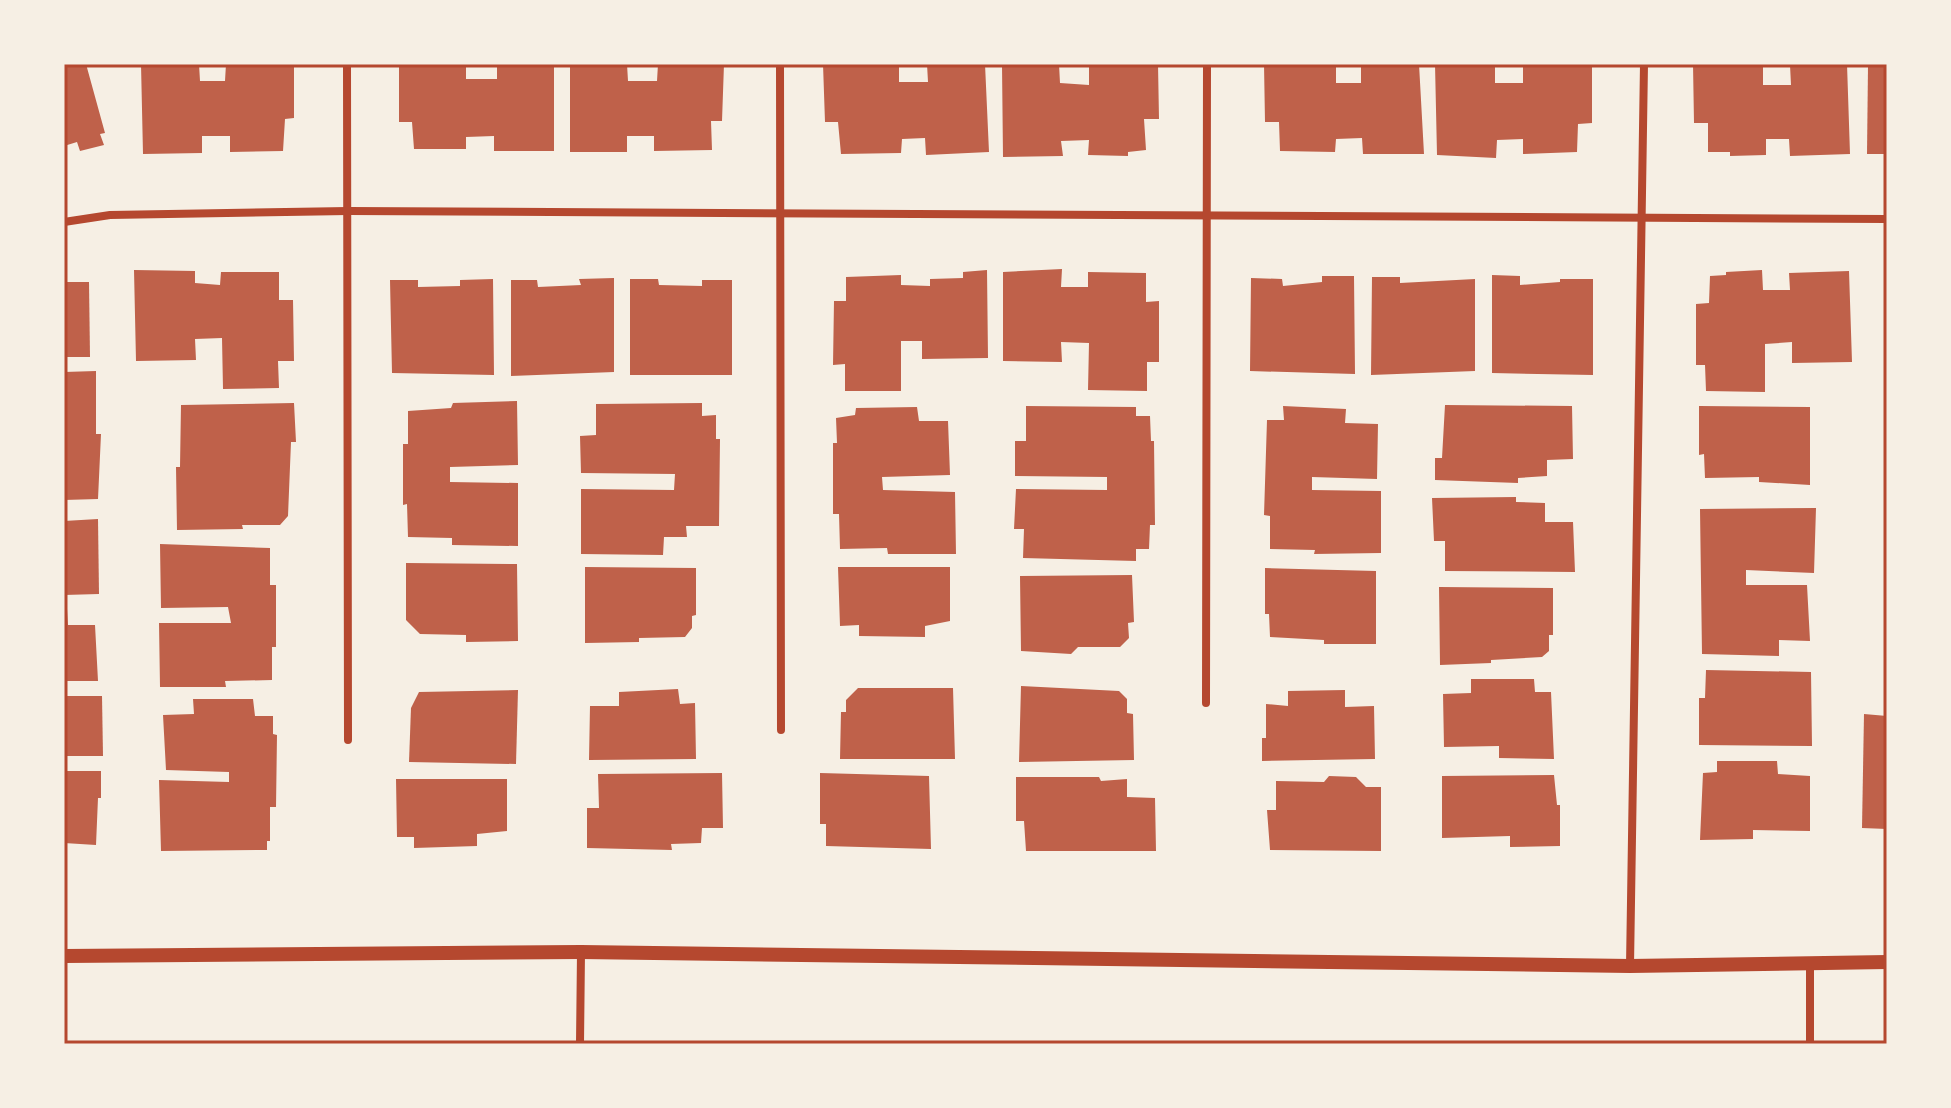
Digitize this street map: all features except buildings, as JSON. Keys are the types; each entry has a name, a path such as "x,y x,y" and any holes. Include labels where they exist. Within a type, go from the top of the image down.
{"street":[{"path":"347,64 348,740"},
{"path":"780,64 781,730"},
{"path":"1206,703 1207,64"},
{"path":"1630,966 1644,64"},
{"path":"64,222 110,215 348,211 1887,219"},
{"path":"580,1044 581,952"},
{"path":"64,956 581,952 1630,966 1887,962"},
{"path":"1810,962 1810,1044"}]}
